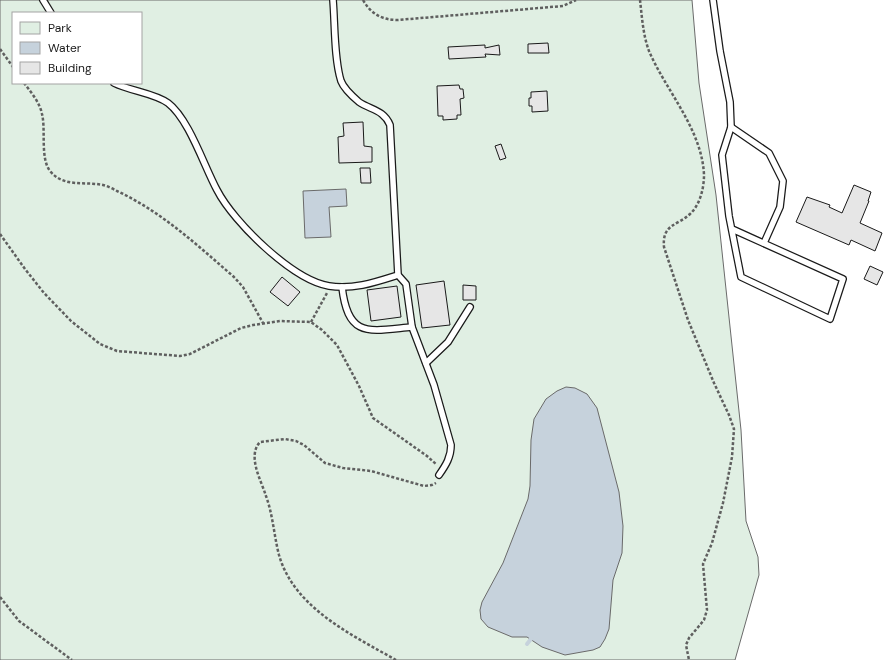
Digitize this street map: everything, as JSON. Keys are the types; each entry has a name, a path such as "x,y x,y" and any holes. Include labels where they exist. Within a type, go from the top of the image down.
{"lane":[{"path":"43,0 50,12"},
{"path":"333,0 338,65 341,81 349,93 360,102 380,112 387,118 390,125 398,275 406,284 412,327 436,392 451,445 451,453 447,463 439,475"},
{"path":"713,0 720,51 730,102 731,127 722,155 732,229 741,277 830,319 843,279 732,229"},
{"path":"116,84 124,88 158,98 168,104 182,119 217,192 237,218 256,239 294,271 314,283 342,287 372,284 398,275"},
{"path":"731,127 769,153 783,181 780,207 764,243"},
{"path":"342,287 344,305 351,320 359,326 377,330 412,327"},
{"path":"426,363 448,342 470,307"}],"path":[{"path":"363,0 372,12 379,17 398,20 563,6 576,0"},
{"path":"640,0 644,34 649,50 687,122 696,144 704,175 701,195 697,204 691,213 668,229 664,235 664,247 688,320 734,429 732,457 723,503 712,543 703,564 707,610 704,620 689,638 686,645 689,660"},
{"path":"0,49 12,66"},
{"path":"25,84 35,98 42,113 45,129 44,153 49,169 58,179 70,183 104,185 155,211 234,277 243,287 263,323"},
{"path":"0,234 44,293 71,320 108,349 180,356 190,354 241,328 263,323 296,321 312,322 337,345 359,386 373,418 436,463 439,469 439,475 435,484 424,486 372,471 343,468 325,463 304,445 296,441 285,439 260,442 255,451 256,465 270,509 279,555 284,569 292,581 320,612 344,630 396,660"},
{"path":"312,322 330,286"},
{"path":"0,596 19,621 72,660"}],"green space":[{"path":"0,0 692,0 699,83 716,195 741,430 746,521 758,557 759,575 735,660 0,660"}],"water":[{"path":"346,189 347,206 329,207 331,237 305,238 303,191"},
{"path":"566,387 575,388 587,394 597,408 619,492 623,526 622,553 613,580 609,629 605,639 600,647 593,650 565,655 542,647 527,637 512,637 488,627 481,619 480,610 482,602 503,563 528,499 530,486 531,440 534,419 546,399 557,391"}],"building":[{"path":"548,43 549,53 528,53 528,44"},
{"path":"485,45 485,48 499,45 500,55 485,54 486,57 449,59 448,47"},
{"path":"459,85 460,89 463,89 464,98 460,99 461,115 457,115 457,119 443,120 443,116 438,116 437,86"},
{"path":"547,91 548,111 532,112 532,106 529,106 531,92"},
{"path":"363,122 364,146 372,147 372,162 339,163 338,137 344,136 343,123"},
{"path":"501,144 506,158 500,160 495,146"},
{"path":"360,168 370,168 371,183 361,183"},
{"path":"854,185 871,192 860,223 882,233 875,251 851,240 849,245 796,222 807,197 830,205 829,207 842,213"},
{"path":"870,266 883,272 877,285 864,279"},
{"path":"282,277 300,292 288,306 270,292"},
{"path":"444,281 450,325 422,328 416,285"},
{"path":"463,285 476,286 476,300 463,300"},
{"path":"397,286 401,317 371,321 367,290"}],"waterway":[{"path":"527,644 531,639"}]}
